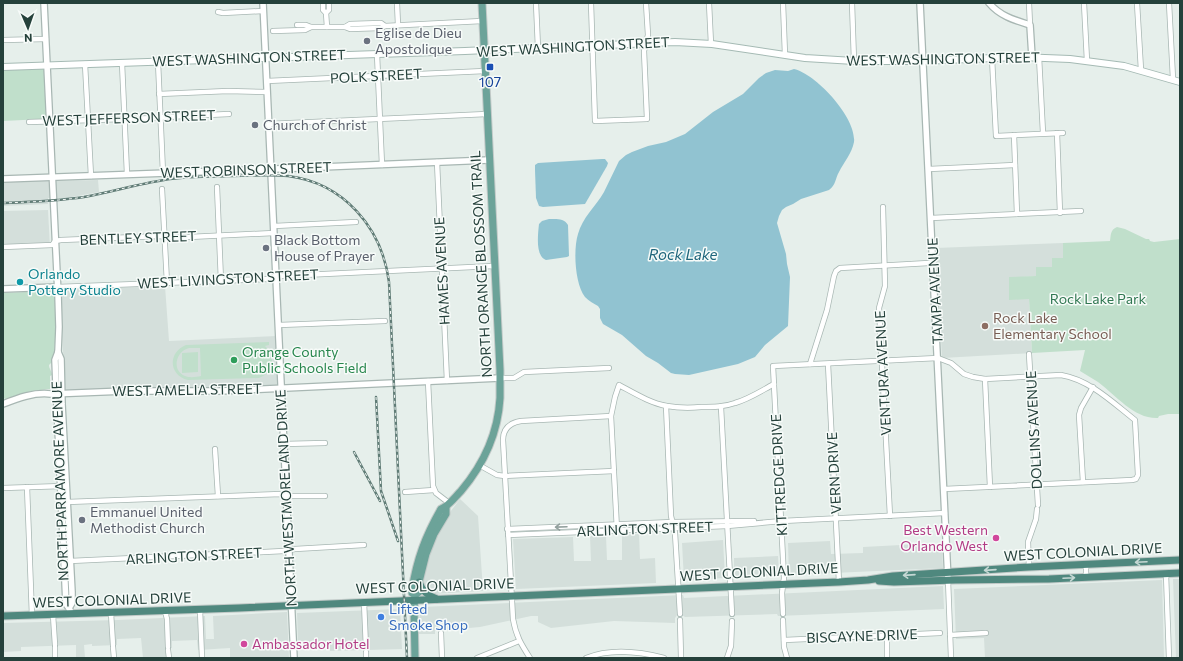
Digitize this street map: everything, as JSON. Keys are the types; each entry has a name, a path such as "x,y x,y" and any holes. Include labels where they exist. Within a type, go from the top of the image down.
{"highway":[{"name":"WEST COLONIAL DRIVE","path":"3,616 53,615 70,611 112,613 200,610 414,598 437,599 868,580 894,582 1029,567 1180,561"},
{"path":"1166,574 1168,567 1180,561"},
{"name":"WEST COLONIAL DRIVE","path":"948,576 1030,580 1180,573"},
{"path":"419,582 427,594 437,599"}],"main road":[{"name":"NORTH ORANGE BLOSSOM TRAIL","path":"415,658 414,598 412,593 422,545 441,509 447,506 465,485 479,465 490,443 500,399 482,3"},
{"name":"WEST WASHINGTON STREET","path":"3,67 675,42 711,44 825,60 922,61 1039,57 1086,60 1124,66 1180,82"},
{"name":"NORTH ORANGE BLOSSOM TRAIL","path":"414,598 419,592 419,582 426,554 434,534 446,514 447,506"}],"street":[{"name":"NORTH PARRAMORE AVENUE","path":"44,3 58,287 58,352 61,359 56,394 63,486 66,604 70,611"},
{"name":"NORTH WESTMORELAND DRIVE","path":"263,3 294,658"},
{"path":"323,3 326,13 327,27"},
{"path":"326,13 329,10 329,3"},
{"path":"397,3 398,25"},
{"path":"536,3 538,48"},
{"path":"591,3 595,121 647,119 644,51 648,35 646,3"},
{"path":"709,3 711,44"},
{"path":"783,3 785,55"},
{"path":"852,3 854,61"},
{"name":"TAMPA AVENUE","path":"920,3 948,576"},
{"path":"989,3 1003,16 1030,25"},
{"path":"1029,3 1032,57"},
{"path":"1084,3 1086,60"},
{"path":"1138,3 1140,70"},
{"path":"1169,3 1173,79"},
{"path":"218,12 263,11"},
{"path":"297,25 310,27 345,27 350,24 381,24 385,26 482,21"},
{"path":"274,31 304,30 310,27"},
{"path":"3,40 46,39"},
{"path":"377,54 382,165"},
{"path":"1039,57 1043,133"},
{"path":"992,58 996,136 1063,132"},
{"path":"158,62 163,173"},
{"path":"122,63 127,174"},
{"path":"85,64 91,176"},
{"name":"POLK STREET","path":"267,81 485,71"},
{"path":"159,94 228,91 267,92"},
{"name":"WEST JEFFERSON STREET","path":"28,122 229,114"},
{"path":"269,124 487,114"},
{"path":"1057,133 1060,213"},
{"path":"1014,135 1017,214"},
{"name":"WEST ROBINSON STREET","path":"3,178 91,176 489,160"},
{"name":"HAMES AVENUE","path":"438,162 448,380"},
{"path":"929,169 1015,165"},
{"path":"217,187 221,281"},
{"path":"162,189 167,283"},
{"name":"VENTURA AVENUE","path":"883,207 886,286 879,308 890,516"},
{"path":"931,218 1081,211"},
{"path":"274,226 356,222"},
{"name":"BENTLEY STREET","path":"3,246 52,245 55,241 124,237 168,238 274,233"},
{"path":"933,262 840,268 834,276 822,326 810,364 938,358 951,364 964,374 985,379 1061,376 1081,380 1093,387 1135,420 1138,475 1136,479 1132,480 944,489"},
{"path":"442,268 494,266"},
{"name":"WEST LIVINGSTON STREET","path":"3,289 270,279 282,276 442,268"},
{"path":"279,325 385,321"},
{"name":"DOLLINS AVENUE","path":"1029,567 1028,542 1036,519 1038,507 1030,354"},
{"name":"KITTREDGE DRIVE","path":"783,614 782,593 784,578 782,521 773,366 810,364"},
{"name":"VERN DRIVE","path":"828,364 837,518 839,582"},
{"name":"WEST AMELIA STREET","path":"3,408 22,400 56,394 125,391 221,391 514,378 524,372 609,368"},
{"path":"985,379 990,487"},
{"path":"428,381 433,486 434,490 447,506"},
{"path":"617,527 611,416 619,385 666,406 686,408 721,407 736,403 753,396 774,384"},
{"path":"1083,482 1079,415 1081,408 1093,387"},
{"name":"WEST AMELIA STREET","path":"3,404 35,394 56,394"},
{"path":"666,406 672,516 676,533 680,614"},
{"path":"721,407 732,614"},
{"path":"530,658 519,641 515,631 513,619 503,436 507,426 520,421 611,416"},
{"path":"284,444 325,443"},
{"path":"215,449 218,496"},
{"path":"479,465 497,475 505,476 614,471"},
{"name":"NORTH PARRAMORE AVENUE","path":"63,486 67,502 72,603 70,611"},
{"path":"3,488 63,486"},
{"path":"26,487 32,616"},
{"path":"406,492 434,490"},
{"path":"67,502 281,494 290,496 325,496"},
{"name":"ARLINGTON STREET","path":"508,529 674,525 945,513"},
{"name":"ARLINGTON STREET","path":"508,535 617,527"},
{"name":"ARLINGTON STREET","path":"70,561 284,551 299,548 364,545"},
{"path":"1086,564 1086,577"},
{"path":"1166,574 1169,658"},
{"path":"948,576 951,658"},
{"path":"364,602 366,658"},
{"path":"200,610 202,658"},
{"path":"165,611 167,619 169,658"},
{"path":"112,613 114,658"},
{"path":"53,615 55,658"},
{"path":"680,620 682,658"},
{"path":"727,658 731,646 732,620"},
{"path":"783,620 787,658"},
{"path":"441,633 442,658"},
{"name":"BISCAYNE DRIVE","path":"784,640 940,633"},
{"path":"950,635 986,634"},
{"path":"887,635 887,658"},
{"path":"477,658 519,641"},
{"path":"586,658 605,653 623,651 637,652 664,658"}],"shaded area":[{"path":"52,178 53,181 98,180 99,192 66,198 48,198 48,204 3,206 3,179"},
{"path":"48,210 50,247 3,248 3,211"},
{"name":"Rock Lake Elementary School","path":"1063,243 1064,258 1052,267 1036,276 1009,278 1029,299 1032,353 942,358 936,248"},
{"path":"165,286 169,341 277,336 279,386 65,390 60,290"},
{"path":"460,499 478,516 483,591 432,594 427,591 423,583 426,567 441,524"},
{"path":"639,534 640,559 655,558 656,583 516,589 513,539 573,537 574,561 591,561 590,536 606,536 607,560 622,560 622,535"},
{"path":"723,540 725,578 684,580 682,543"},
{"path":"830,541 831,554 863,553 863,547 920,544 921,550 942,550 943,568 789,575 788,543"},
{"path":"778,556 779,575 734,577 734,558"},
{"path":"1173,579 1180,579 1180,658 1176,658"},
{"path":"1162,580 1164,658 985,658 984,638 956,639 954,589"},
{"path":"943,586 944,609 778,616 777,614 685,617 682,615 677,615 675,618 675,623 614,621 551,628 538,622 538,616 531,616 480,627 435,631 435,634 419,634 419,620 422,607 683,595 684,598"},
{"path":"400,609 402,649 330,651 330,642 298,643 297,613"},
{"path":"287,612 289,658 230,658 230,648 198,650 197,640 172,641 172,648 166,648 167,657 143,658 141,638 117,639 117,645 84,645 85,658 76,658 76,645 21,647 21,651 3,652 3,623 205,616 206,639 214,639 213,616"}],"green space":[{"path":"43,69 45,71 46,118 3,121 3,70"},
{"name":"Rock Lake Park","path":"1117,227 1154,242 1180,239 1180,414 1168,414 1159,416 1158,418 1141,415 1133,411 1098,382 1080,371 1085,350 1032,353 1029,299 1009,300 1009,277 1036,276 1036,267 1052,267 1052,258 1063,258 1063,243 1110,241 1112,231"},
{"path":"54,291 56,295 57,324 53,361 49,365 52,372 52,375 50,376 52,384 50,389 28,392 6,399 3,398 3,293"},
{"name":"Orange County Public Schools Field","path":"269,342 269,345 265,346 271,354 272,364 268,372 259,378 188,380 181,377 177,373 174,369 173,363 173,358 176,353 180,348 186,345","holes":["189,348 200,348 201,376 185,376 178,370 178,357"]},
{"path":"198,352 198,372 182,373 182,353"}],"water":[{"name":"Rock Lake","path":"794,69 813,79 833,98 849,121 853,132 854,142 850,154 839,172 834,184 829,190 801,199 782,210 779,216 777,223 786,254 790,277 788,326 765,345 755,357 738,364 689,375 671,373 646,356 622,335 603,324 600,318 600,309 598,306 585,297 579,284 575,258 576,241 580,228 604,192 619,161 626,155 685,134 713,112 743,94 766,73 775,70 788,71"},
{"path":"605,159 608,163 607,166 585,204 539,206 536,198 535,165 538,163"},
{"path":"549,219 562,220 568,225 569,256 546,260 542,258 538,244 539,224 542,221"}],"railway":[{"path":"3,203 84,197 180,178 273,175 308,180 343,198 357,211 369,227 378,244 385,262 389,282 407,658"},
{"path":"376,397 381,491 398,541"},
{"path":"354,452 380,501"}],"place":[{"name":"Eglise de Dieu Apostolique","path":"367,41"},
{"name":"107","path":"490,67"},
{"name":"Church of Christ","path":"255,125"},
{"name":"Black Bottom House of Prayer","path":"266,248"},
{"name":"Orlando Pottery Studio","path":"20,282"},
{"name":"Rock Lake Elementary School","path":"985,326"},
{"name":"Orange County Public Schools Field","path":"234,360"},
{"name":"Emmanuel United Methodist Church","path":"82,520"},
{"name":"Best Western Orlando West","path":"996,538"},
{"name":"Lifted Smoke Shop","path":"381,617"},
{"name":"Ambassador Hotel","path":"244,644"}]}
